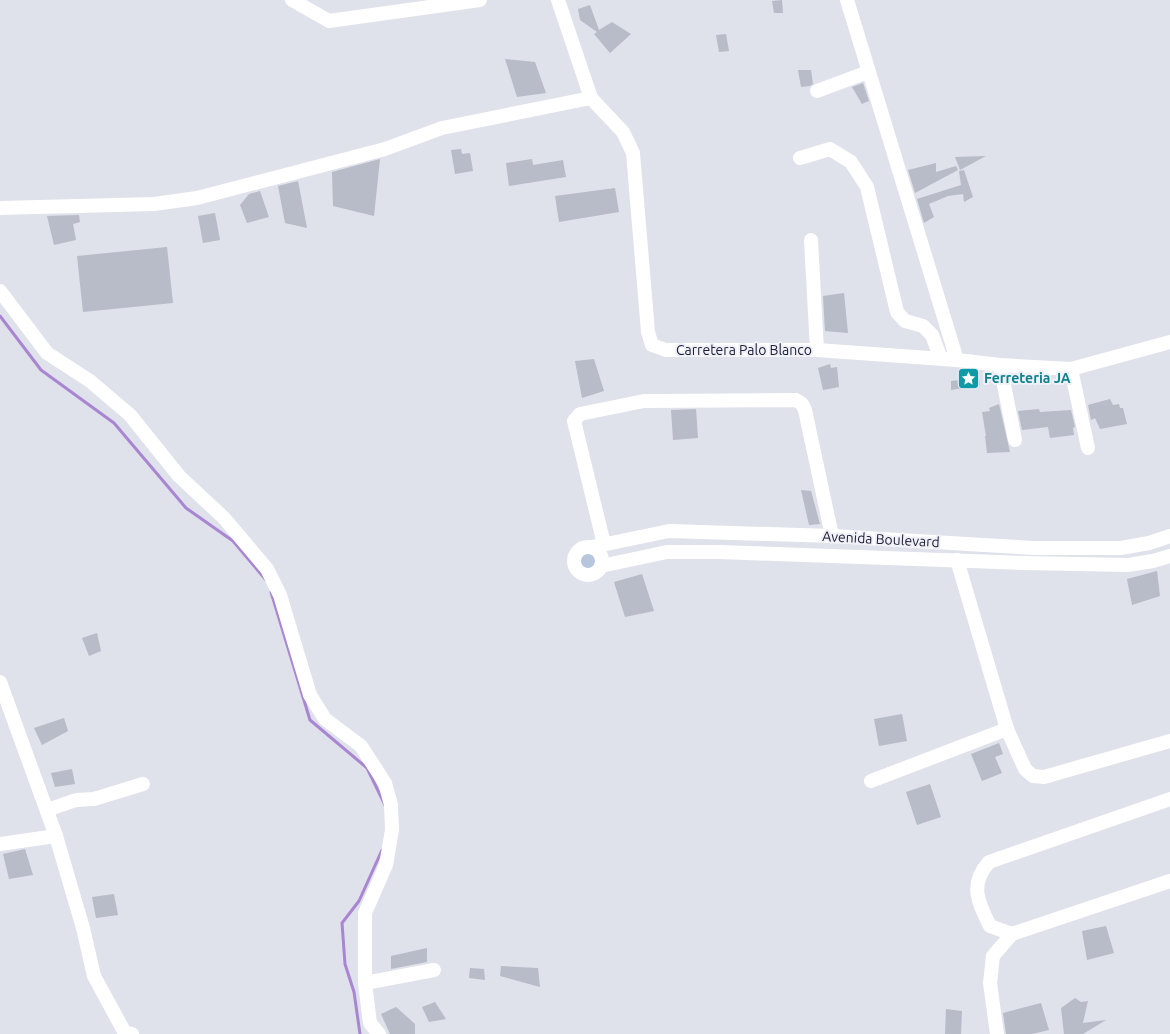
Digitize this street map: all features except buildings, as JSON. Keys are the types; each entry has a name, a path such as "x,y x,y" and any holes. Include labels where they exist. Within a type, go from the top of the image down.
{"street":[{"path":"292,0 330,21 480,0"},
{"name":"Carretera Palo Blanco","path":"558,0 591,98 623,132 633,153 647,322 652,345 666,350 817,350 1071,369 1170,342"},
{"path":"847,0 957,360"},
{"path":"817,91 868,72"},
{"path":"0,208 154,204 198,198 385,149 442,128 591,98"},
{"path":"800,158 830,149 851,162 867,187 896,312 905,322 923,326 932,335 941,359"},
{"path":"811,240 817,350"},
{"path":"0,291 47,353 90,381 130,415 179,476 224,518 267,569 280,595 310,696 325,719 361,746 386,783 391,804 392,830 386,865 365,913 365,983 370,1023 379,1034"},
{"path":"1000,365 1015,440"},
{"path":"1071,369 1088,448"},
{"path":"598,546 583,547 575,553 573,558 577,571 586,575 595,573 601,566 602,557 596,549 598,546 574,421 580,414 644,401 796,400 802,404 805,410 832,536"},
{"name":"Avenida Boulevard","path":"598,546 669,531 832,536 1033,548 1121,548 1149,543 1170,536"},
{"name":"Avenida Boulevard","path":"601,566 667,552 1128,565 1170,556"},
{"path":"957,560 1007,729 1025,769 1033,776 1044,777 1170,741"},
{"path":"0,682 56,836 83,928 94,976 125,1032"},
{"path":"871,781 1007,729"},
{"path":"47,810 76,800 94,799 142,784"},
{"path":"1012,934 990,926 980,906 976,888 981,871 989,862 1170,799"},
{"path":"0,844 56,836"},
{"path":"997,1034 990,983 993,956 1012,934 1170,881"},
{"path":"365,983 434,970"}],"shaded area":[{"path":"584,550 592,550 599,557 599,565 592,572 584,572 577,565 577,557"}],"waterway":[{"path":"0,316 41,370 114,423 186,508 233,541 266,580"},
{"path":"271,592 310,720 367,768 385,805"},
{"path":"360,1034 354,992 345,964 342,923 359,901 382,850"}],"place":[{"name":"Ferreteria JA","path":"968,378"}]}
